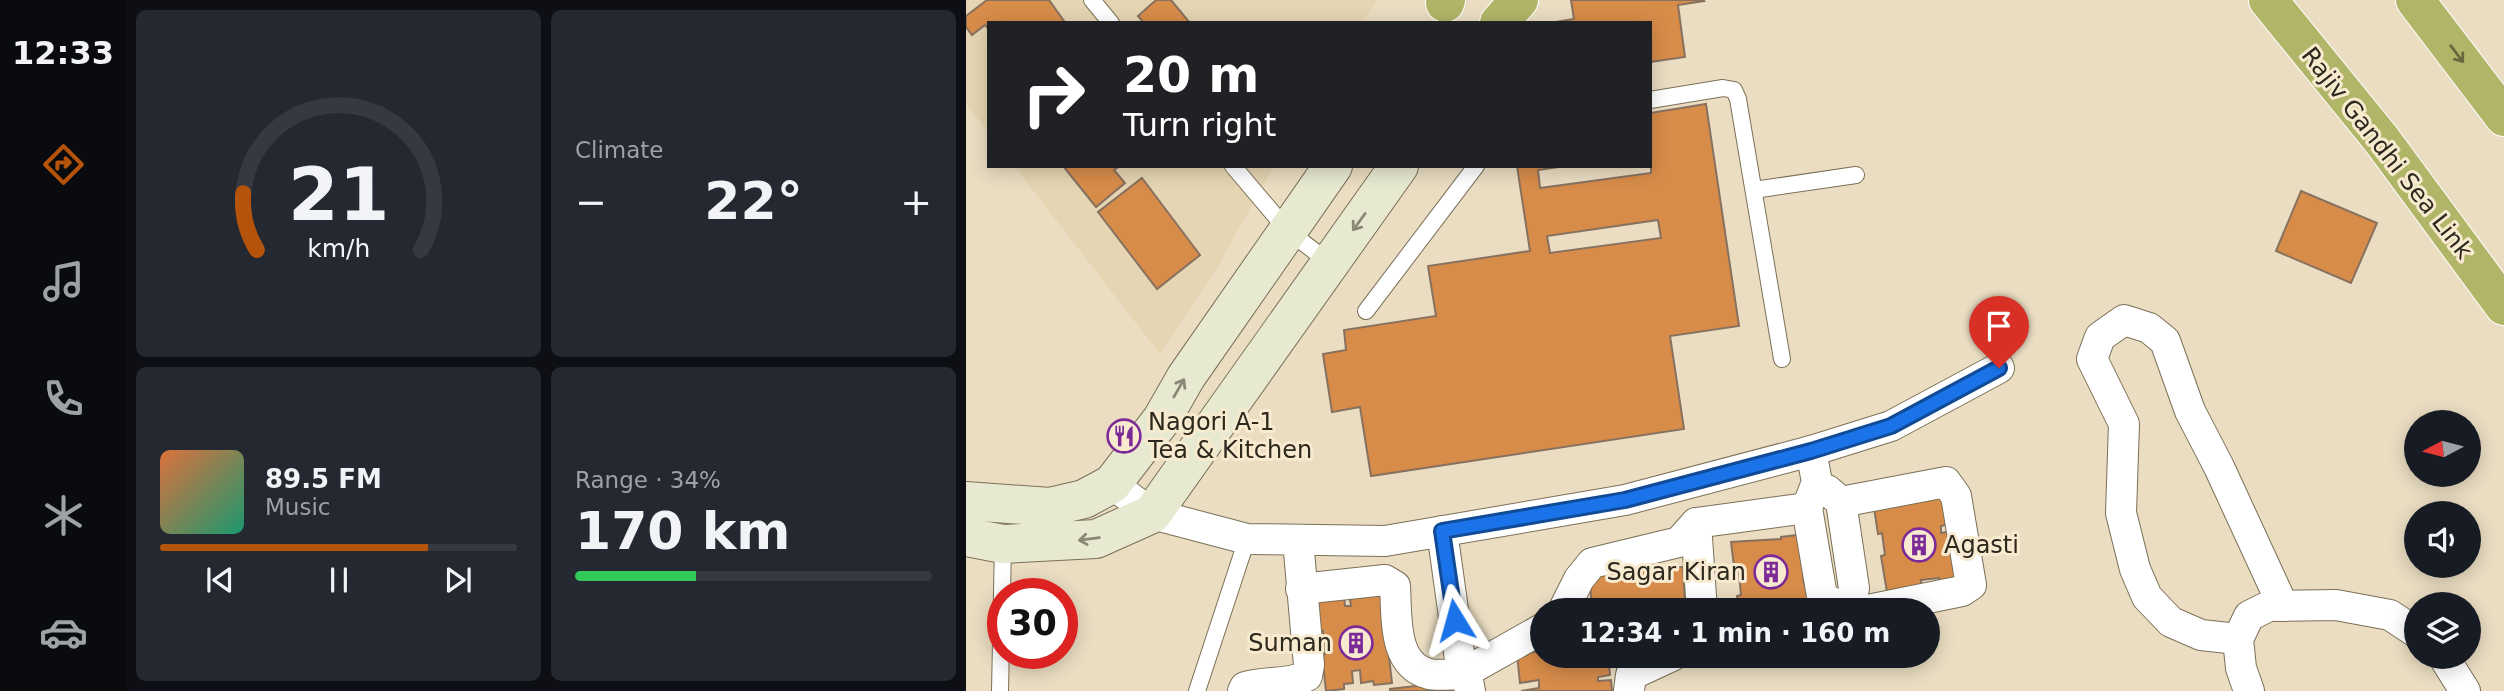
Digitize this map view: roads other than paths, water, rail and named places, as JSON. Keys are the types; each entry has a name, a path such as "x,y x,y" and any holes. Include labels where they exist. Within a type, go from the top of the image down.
{"highway":[{"path":"1501,21 1519,0"},
{"name":"Rajiv Gandhi Sea Link","path":"2268,0 2381,139 2504,306"},
{"path":"2415,0 2504,117"}],"main road":[{"path":"1500,21 1513,0"},
{"path":"966,501 1050,508 1084,499 1112,484 1162,419 1186,377 1332,168"},
{"path":"966,537 1003,544 1096,539 1152,514 1398,168"}],"street":[{"path":"2238,639 2201,635 2171,622 2147,597 2135,569 2121,513 2124,424 2092,359 2100,337 2124,320 2149,328 2165,341 2190,411 2283,606"},
{"path":"1112,484 1152,514 1247,539 1385,541 1625,500 1811,451 1891,426 1999,368"},
{"path":"1811,451 1812,495 1822,596 1825,598"},
{"path":"1570,598 1579,579 1592,563 1679,542 1696,523 1812,495 1841,502 1946,482 1956,496 1971,585 1962,591 1927,598"},
{"path":"1841,502 1854,588 1851,598"},
{"path":"1696,523 1701,598"},
{"path":"1442,531 1466,682"},
{"path":"1243,691 1245,687 1257,683 1307,676 1309,666 1298,540"},
{"path":"1301,589 1385,580 1395,586 1400,646 1411,665 1428,674 1466,682 1530,637"},
{"path":"2249,691 2241,668 2238,639 2249,616 2269,606 2336,605 2390,615 2404,624"},
{"path":"1629,691 1631,675 1646,668"},
{"path":"2451,669 2465,691"}],"lane":[{"path":"1092,0 1109,21"},
{"path":"1652,100 1723,88 1734,90 1738,99 1782,359"},
{"path":"1235,168 1288,231 1330,262"},
{"path":"1366,311 1474,168"},
{"path":"1754,190 1856,175"},
{"path":"1197,691 1247,539"},
{"path":"1000,691 1003,544"}],"place":[{"name":"Nagori A-1 Tea & Kitchen","path":"1124,436"},
{"name":"Agasti","path":"1919,545"},
{"name":"Sagar Kiran","path":"1771,572"},
{"name":"Suman","path":"1356,643"}]}
